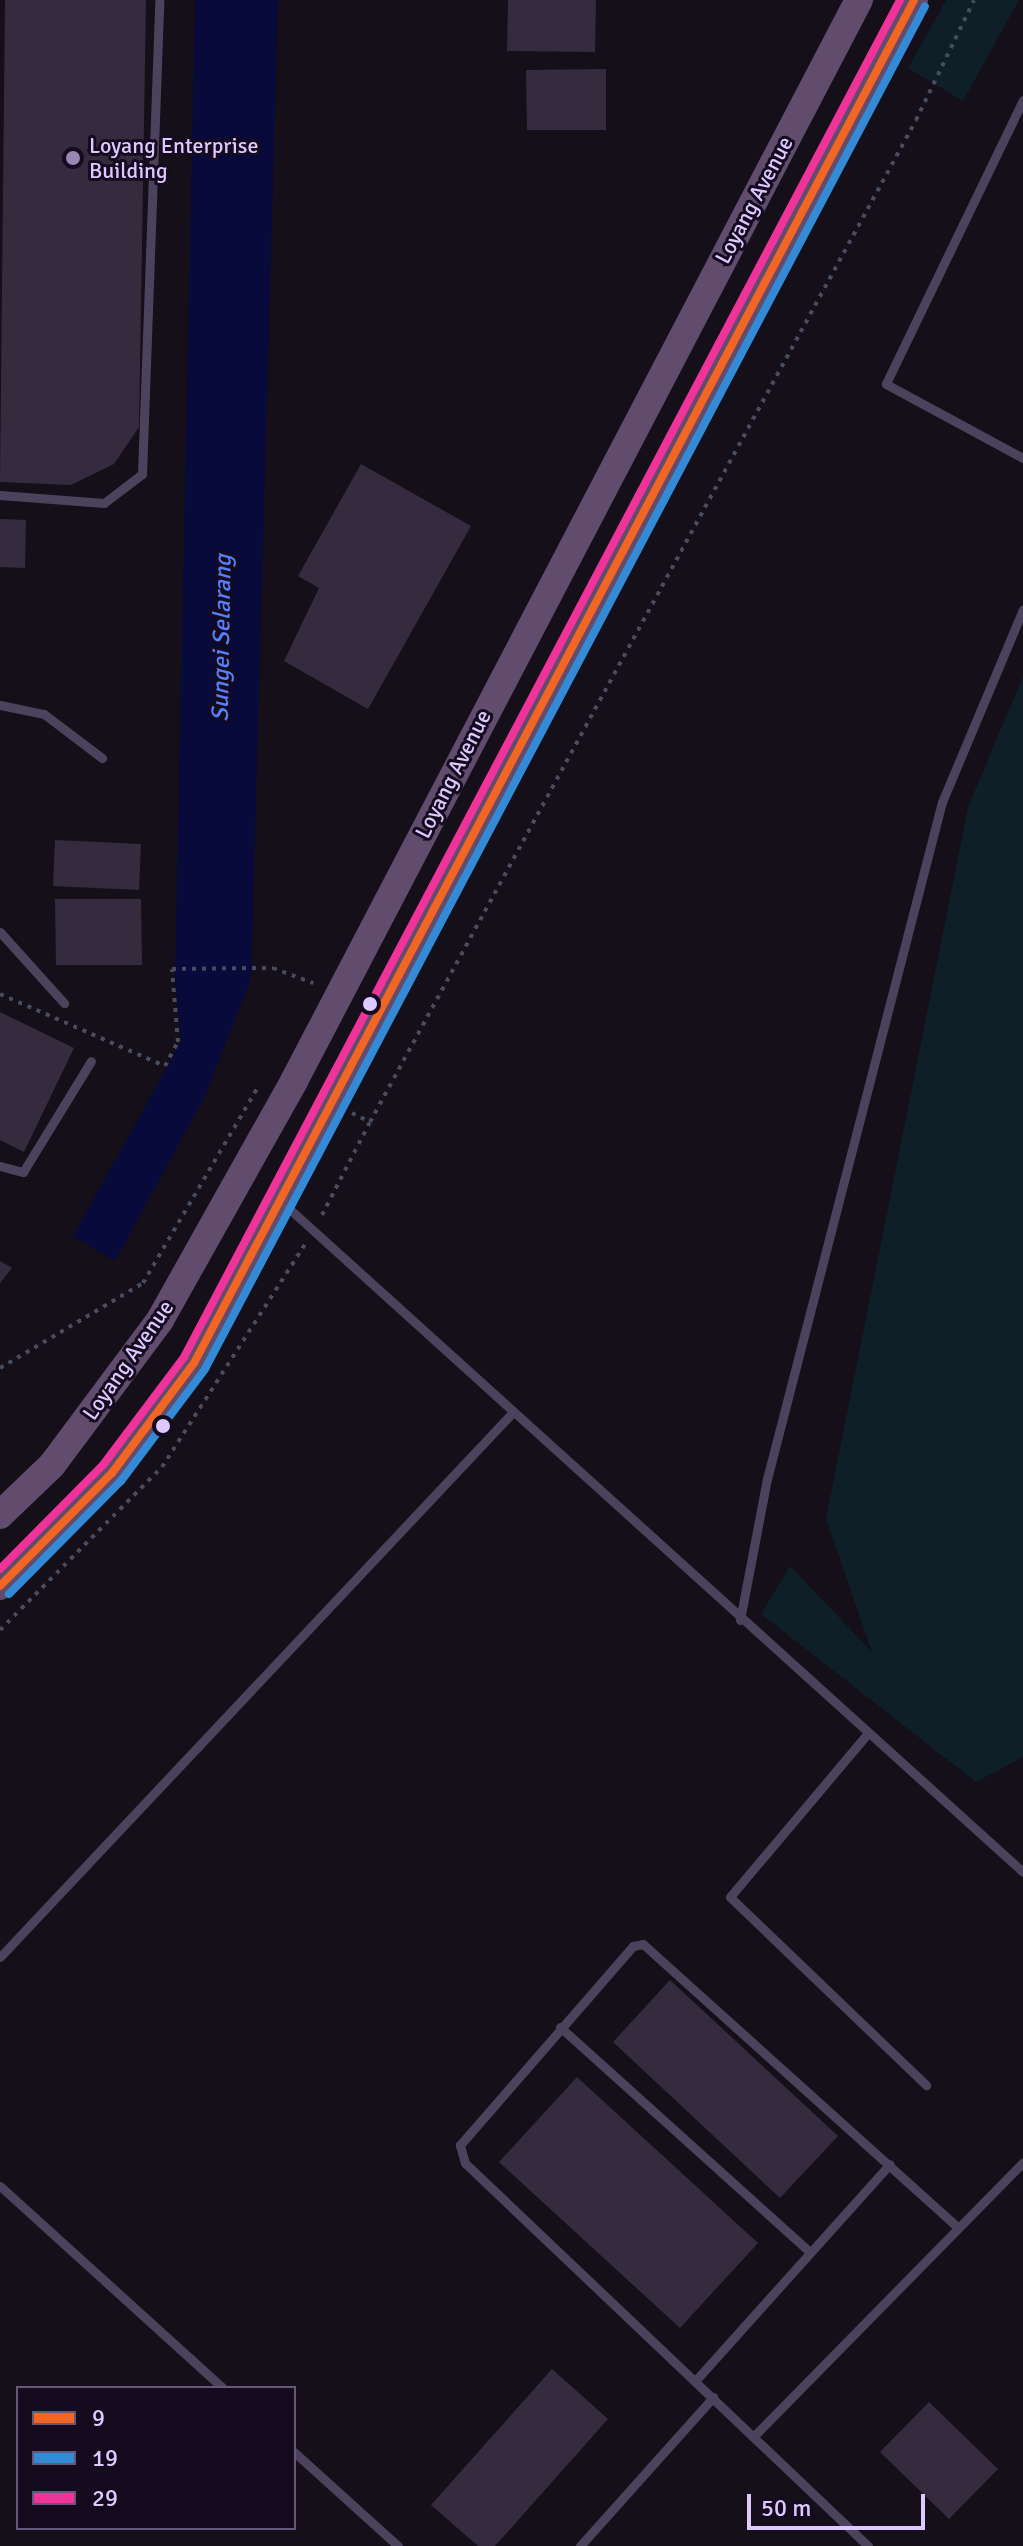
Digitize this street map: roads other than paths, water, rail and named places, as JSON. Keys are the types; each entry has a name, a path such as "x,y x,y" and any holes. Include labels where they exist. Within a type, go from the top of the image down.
{"main road":[{"name":"Loyang Avenue","path":"0,1515 52,1465 160,1320 294,1081 859,0"},
{"path":"0,1586 112,1473 173,1397 283,1203 914,0"}],"lane":[{"path":"0,495 104,503 142,474 159,0"},
{"path":"1023,100 886,384 1023,458"},
{"path":"740,1620 767,1479 942,802 1023,609"},
{"path":"0,705 44,714 102,758"},
{"path":"0,932 64,1003"},
{"path":"0,1166 23,1172 91,1061"},
{"path":"283,1203 740,1620 1023,1872"},
{"path":"0,1957 513,1412"},
{"path":"868,1733 730,1897 926,2085"},
{"path":"868,2546 460,2157 463,2139 560,2027 643,1944 958,2228"},
{"path":"560,2027 810,2252"},
{"path":"754,2436 1023,2162"},
{"path":"696,2380 890,2164"},
{"path":"0,2186 221,2386"},
{"path":"580,2546 713,2397"},
{"path":"296,2454 398,2546"}],"water":[{"name":"Sungei Selarang","path":"195,0 278,0 251,979 205,1096 115,1261 73,1236 181,1042 175,980"}],"place":[{"name":"Loyang Enterprise Building","path":"73,158"}]}
